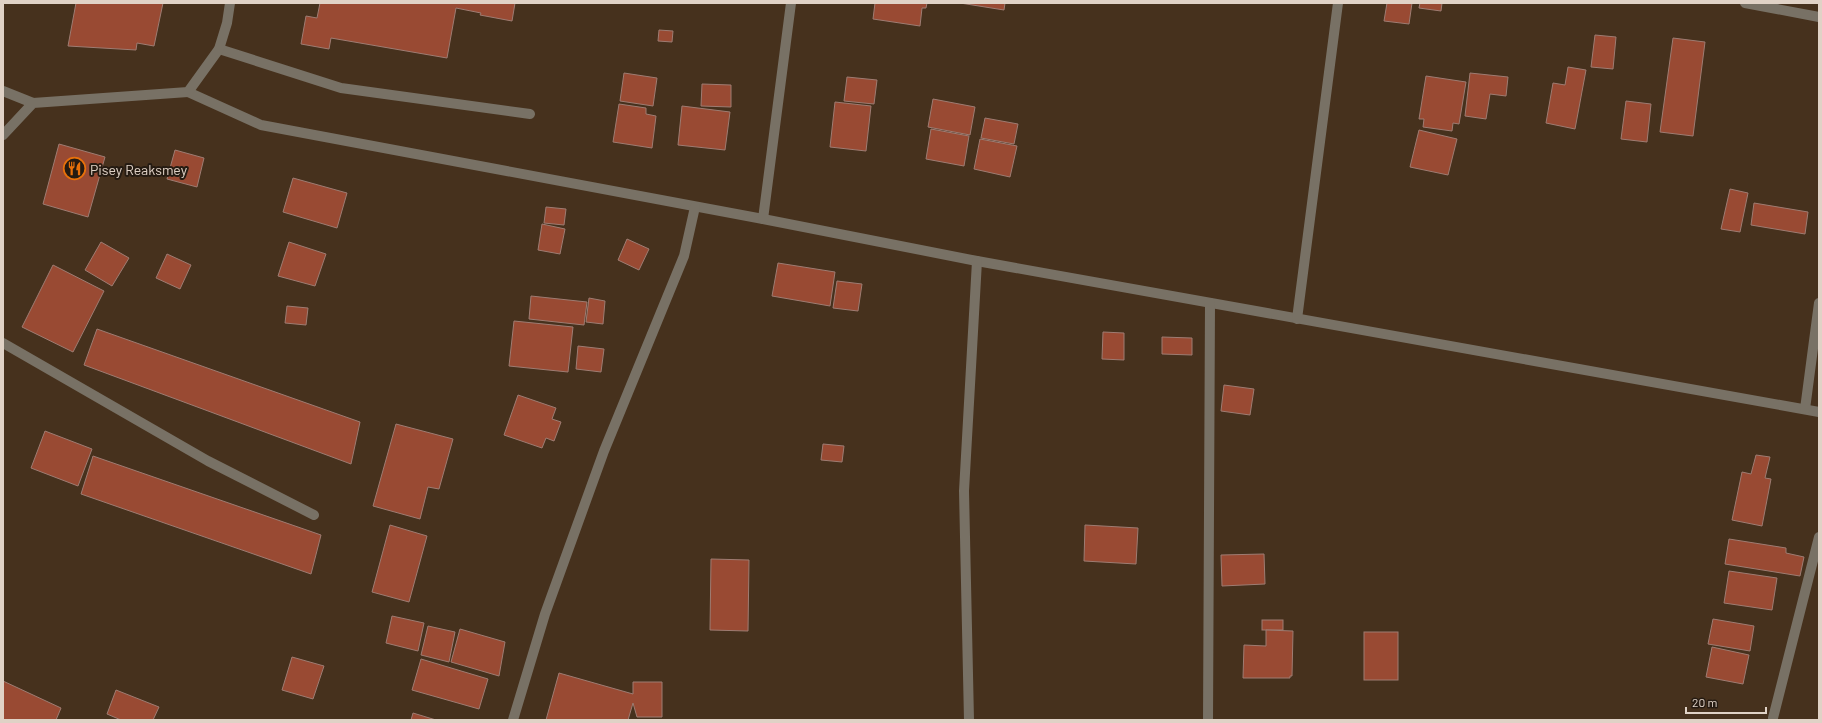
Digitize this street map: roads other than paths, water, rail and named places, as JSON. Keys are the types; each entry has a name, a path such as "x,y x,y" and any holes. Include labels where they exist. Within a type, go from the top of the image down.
{"street":[{"path":"188,92 219,49 227,23 230,3"},
{"path":"763,219 791,3"},
{"path":"1297,319 1338,3"},
{"path":"1745,3 1819,17"},
{"path":"219,49 341,88 530,114"},
{"path":"3,91 33,103 188,92 261,125 978,261 1819,412"},
{"path":"3,135 33,103"},
{"path":"513,720 545,614 604,451 684,256 695,207"},
{"path":"969,720 964,491 978,261"},
{"path":"1208,720 1210,303"},
{"path":"1805,409 1819,303"},
{"path":"3,344 208,461 314,515"},
{"path":"1773,718 1819,537"}],"place":[{"name":"Pisey Reaksmey","path":"74,169"}]}
